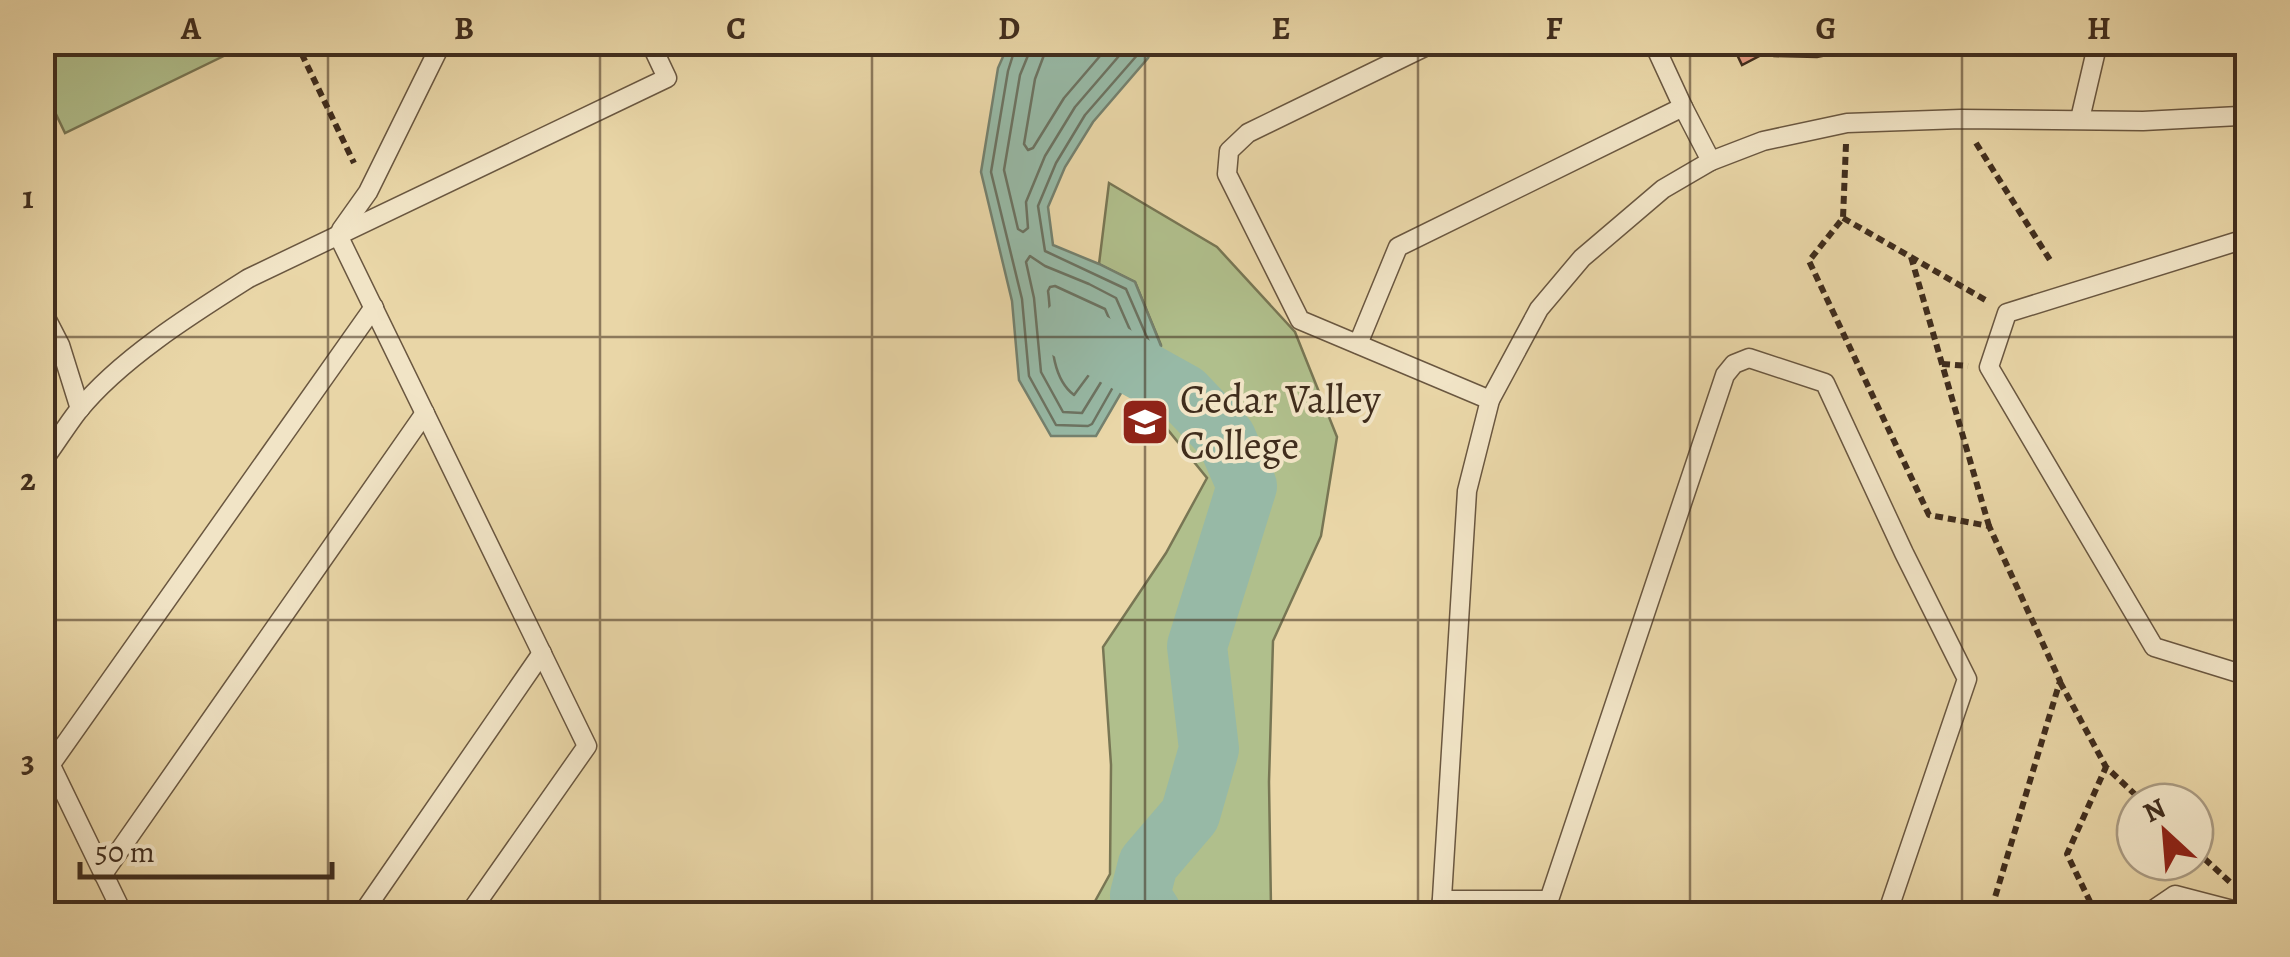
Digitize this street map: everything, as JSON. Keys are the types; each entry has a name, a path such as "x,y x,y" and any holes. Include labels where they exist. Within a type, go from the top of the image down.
{"lane":[{"path":"338,234 368,192 442,42"},
{"path":"42,462 80,410 120,370 190,315 249,278 667,78 650,42"},
{"path":"1435,42 1248,133 1229,151 1226,174 1300,320 1490,400"},
{"path":"1653,42 1711,161"},
{"path":"2080,119 2098,42"},
{"path":"1358,344 1398,247 1683,107"},
{"path":"1887,914 1967,679 1825,383 1749,358 1734,364 1725,376 1549,907 1442,907 1467,492 1490,400 1539,309 1582,258 1663,188 1711,161 1763,141 1847,123 2143,121 2248,113"},
{"path":"338,234 587,746 469,914"},
{"path":"2248,238 2008,313 1989,367 2154,647 2248,676"},
{"path":"122,914 47,756 374,307"},
{"path":"42,310 60,345 80,410"},
{"path":"103,874 425,413"},
{"path":"362,914 542,653"},
{"path":"2147,914 2175,895 2238,913"}],"path":[{"path":"296,42 368,192"},
{"path":"1961,120 2050,260"},
{"path":"1847,123 1843,218 1809,262 1929,515 1989,526"},
{"path":"1843,218 2008,313"},
{"path":"1911,258 1989,526 2060,681 2106,767 2122,782"},
{"path":"1990,914 2060,681"},
{"path":"2096,914 2067,854 2106,767"},
{"path":"2215,869 2234,887"}],"green space":[{"path":"43,43 230,43 234,51 65,133 43,87"},
{"path":"1109,183 1217,247 1295,332 1337,437 1321,536 1273,641 1269,782 1274,914 1088,914 1110,874 1111,765 1103,647 1166,553 1207,478 1129,382 1161,345 1135,282 1099,264"}],"water":[{"path":"1009,43 1155,43 1148,58 1093,122 1065,167 1048,207 1053,245 1135,282 1161,346 1121,393 1096,436 1051,436 1019,380 1012,301 981,172 998,68"}],"building":[{"path":"1731,42 1892,42 1817,57 1774,56 1771,50 1742,65"}],"waterway":[{"path":"1069,330 1184,394 1226,438 1247,486 1197,646 1209,749 1190,815 1148,864 1140,895 1152,914"}],"place":[{"name":"Cedar Valley College","path":"1145,422"}]}
